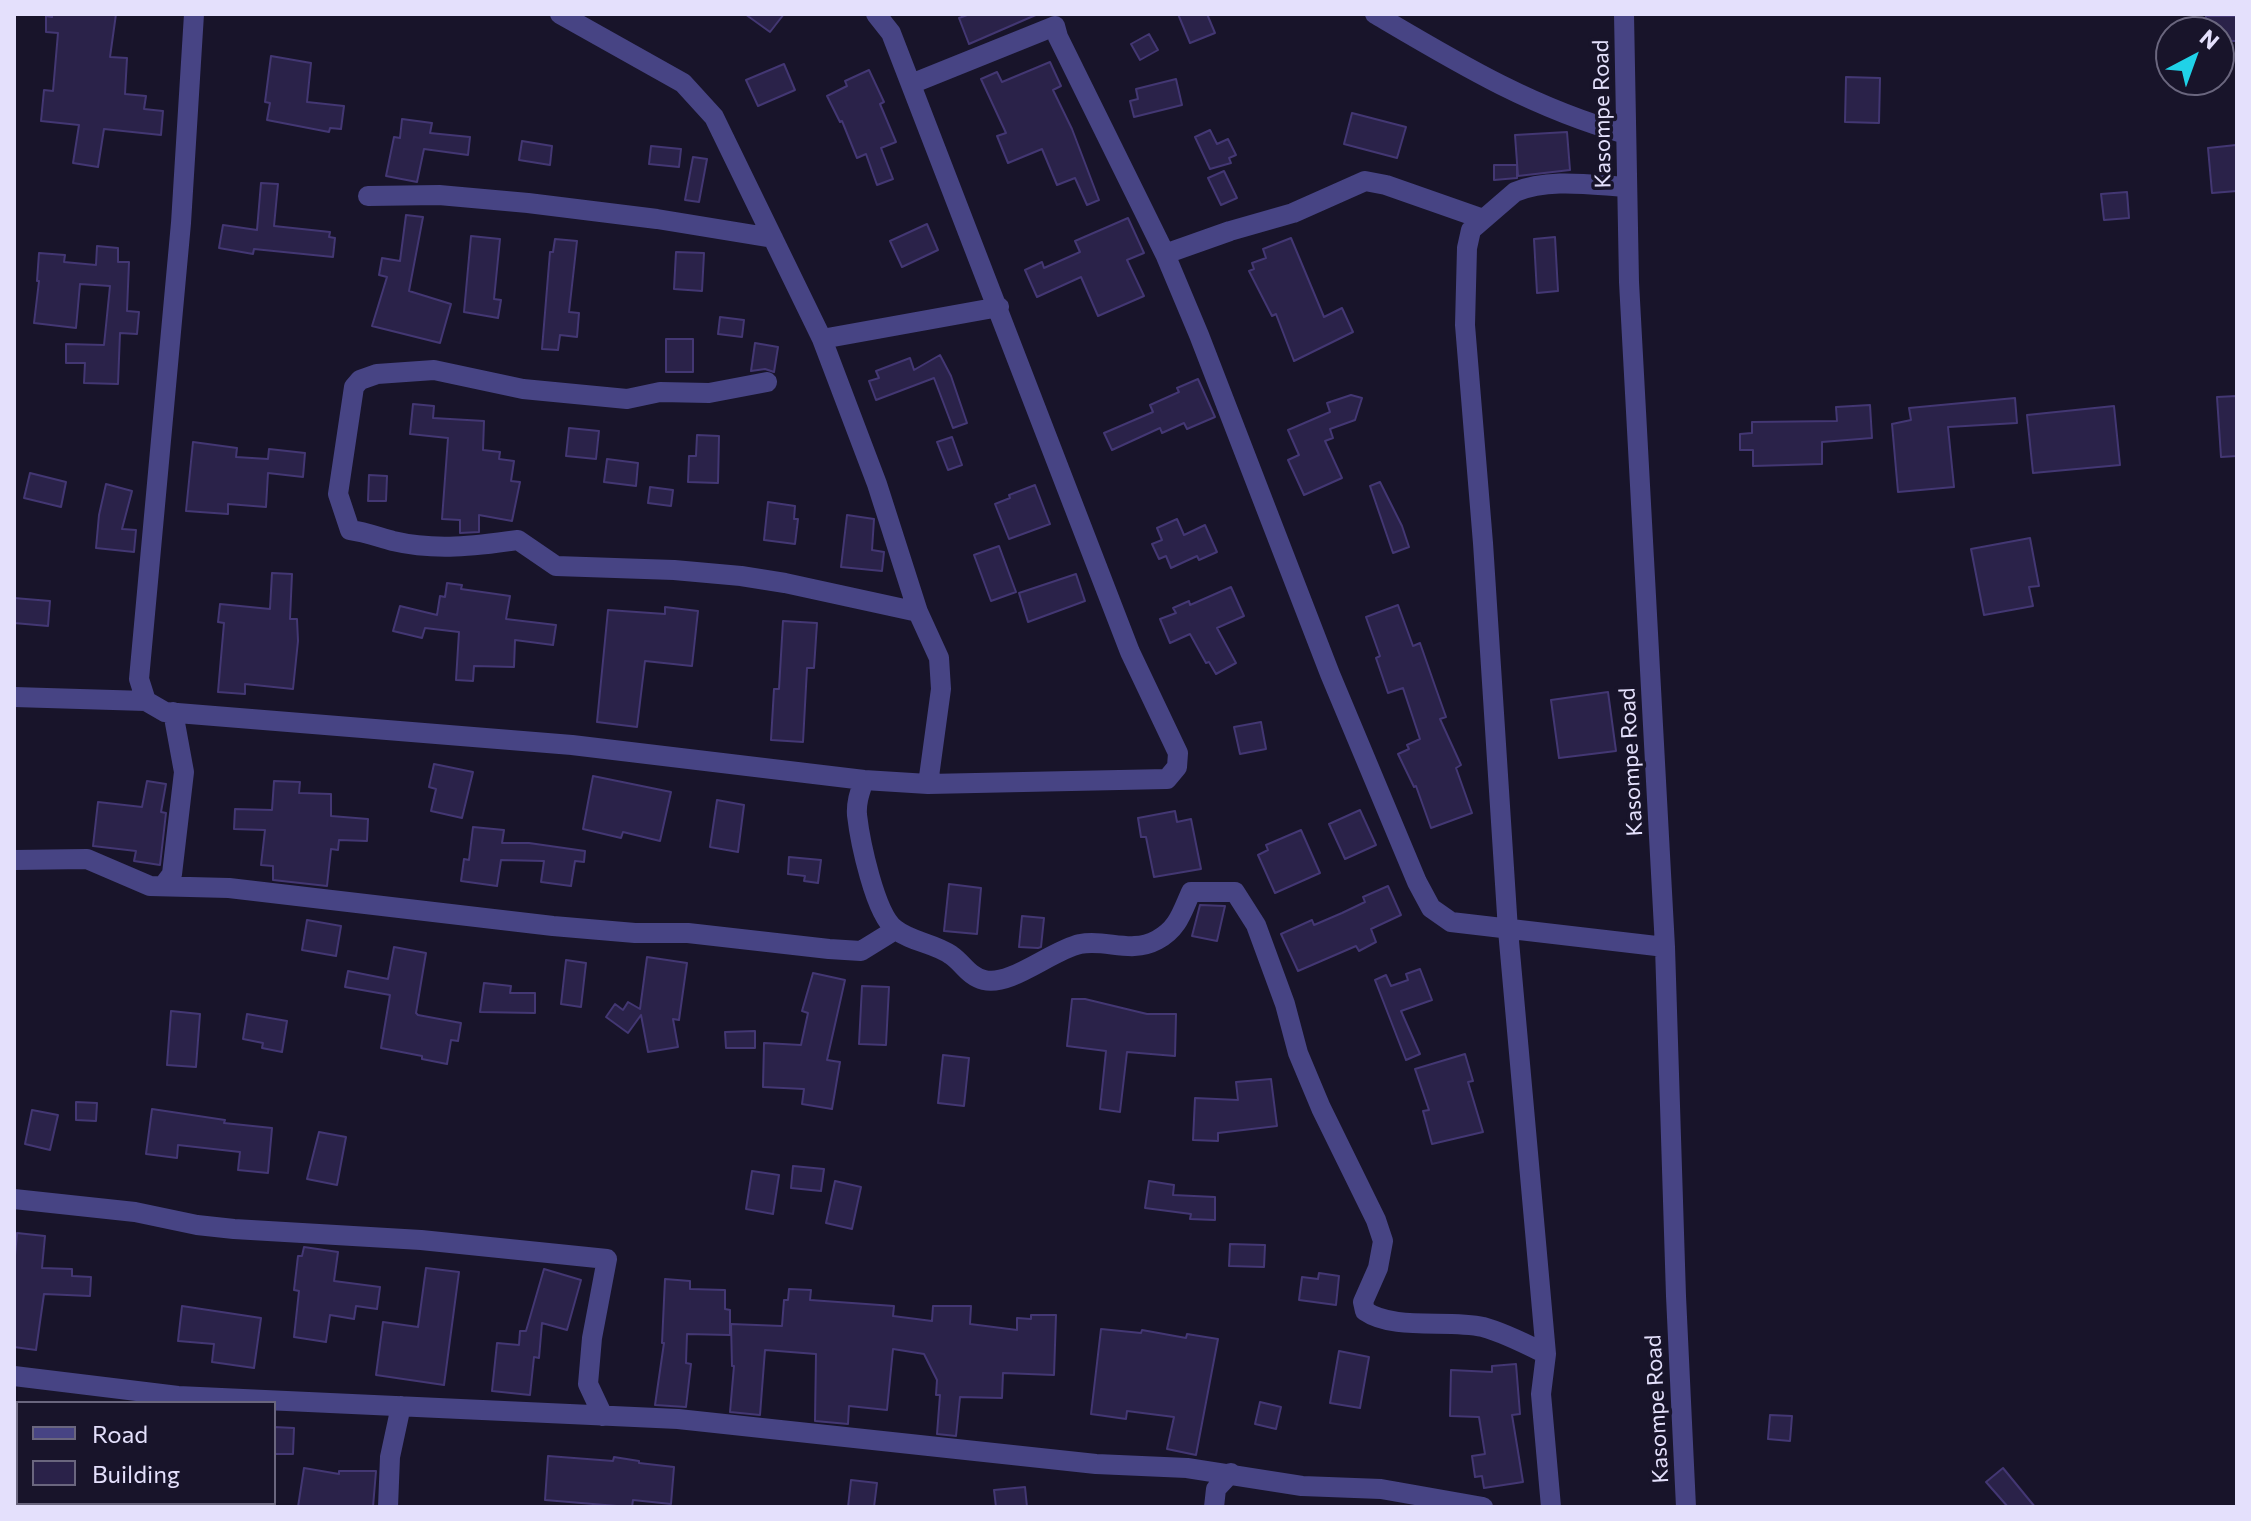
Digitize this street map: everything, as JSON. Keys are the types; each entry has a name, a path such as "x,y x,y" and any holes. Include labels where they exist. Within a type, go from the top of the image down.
{"street":[{"path":"146,701 139,679 181,223 194,14"},
{"path":"560,14 683,83 714,117 822,339 877,484 918,612 939,658 941,689 928,784"},
{"path":"14,697 146,701 165,712 572,745 864,780 928,784 1167,779 1177,767 1178,753 1130,652 891,33 876,14"},
{"path":"1375,14 1495,84 1566,115 1626,134"},
{"name":"Kasompe Road","path":"1624,14 1629,282 1665,947 1686,1507"},
{"path":"911,84 1053,20 1165,254 1330,674 1417,882 1431,908 1451,922 1665,947"},
{"path":"1165,254 1293,213 1365,181 1386,185 1483,219"},
{"path":"1551,1507 1541,1394 1546,1354 1508,930 1483,543 1465,325 1467,248 1471,230 1521,189 1554,184 1627,187"},
{"path":"368,196 439,195 528,203 657,219 773,238"},
{"path":"822,339 999,307"},
{"path":"767,382 709,393 660,392 627,399 523,389 434,370 377,374 360,380 354,387 338,494 350,530 368,532 393,541 446,548 518,540 556,566 741,576 918,612"},
{"path":"163,886 172,874 184,772 173,712"},
{"path":"864,780 858,797 857,814 882,914 895,930 951,955 969,974 987,981 1007,977 1059,951 1082,944 1137,948 1157,940 1176,927 1191,892 1235,892 1256,925 1285,1004 1298,1053 1383,1241 1378,1268 1363,1302 1365,1311 1374,1317 1394,1321 1481,1327 1546,1354"},
{"path":"14,860 87,859 150,886 229,888 553,926 635,933 688,933 845,950 861,951 895,930"},
{"path":"14,1199 135,1212 222,1228 421,1240 607,1259 592,1338 588,1384 603,1416"},
{"path":"14,1376 178,1396 710,1422 1096,1464 1187,1468 1302,1486 1381,1489 1483,1507"},
{"path":"388,1507 390,1457 401,1406"},
{"path":"1214,1507 1216,1489 1231,1473"}],"building":[{"path":"52,14 116,14 110,57 127,58 125,94 146,96 144,109 163,111 161,135 104,129 98,167 73,163 79,125 41,121 44,90 53,91 58,33 46,32 46,16 52,17"},
{"path":"745,14 784,14 770,32"},
{"path":"970,14 1038,14 969,44 959,18"},
{"path":"1178,14 1207,14 1215,33 1190,43"},
{"path":"2235,16 2237,16 2235,41"},
{"path":"1149,34 1158,50 1140,60 1131,44"},
{"path":"271,56 311,63 307,102 344,106 341,129 330,128 329,132 267,120 270,103 265,102"},
{"path":"1050,62 1061,86 1053,90 1072,129 1099,200 1087,205 1075,178 1057,185 1042,149 1008,163 997,136 1006,133 981,79 997,72 1002,82"},
{"path":"784,64 795,90 758,106 746,80"},
{"path":"869,70 884,102 880,104 896,142 881,148 893,179 877,185 866,154 857,158 842,121 827,96 847,86 845,81"},
{"path":"1846,77 1880,78 1879,123 1845,122"},
{"path":"1176,79 1182,105 1134,117 1130,101 1138,99 1136,89"},
{"path":"1352,113 1406,127 1397,158 1344,144"},
{"path":"402,119 432,123 430,133 470,137 468,155 424,149 417,182 386,176 394,137 400,138"},
{"path":"1210,130 1217,144 1228,139 1236,155 1229,158 1231,163 1210,169 1195,137"},
{"path":"1567,132 1570,170 1518,176 1515,135"},
{"path":"522,141 552,146 550,165 519,160"},
{"path":"2236,145 2237,191 2212,193 2208,148"},
{"path":"651,146 681,149 679,167 649,164"},
{"path":"693,157 707,159 699,202 685,200"},
{"path":"1494,165 1517,165 1517,178 1494,180"},
{"path":"1224,171 1237,198 1221,205 1208,178"},
{"path":"261,183 278,184 274,226 330,232 329,237 335,238 333,257 254,249 253,254 219,248 223,225 257,230"},
{"path":"2127,192 2129,218 2104,220 2101,194"},
{"path":"406,215 423,217 409,291 451,304 440,343 372,326 387,277 379,275 382,258 400,261"},
{"path":"1128,218 1144,253 1127,260 1144,296 1098,316 1081,277 1037,297 1025,270 1042,262 1044,268 1080,252 1075,241"},
{"path":"927,224 938,250 902,267 890,241"},
{"path":"471,236 500,239 494,299 501,300 498,318 464,312"},
{"path":"1555,237 1558,291 1537,293 1534,239"},
{"path":"1291,238 1324,317 1342,308 1353,332 1294,361 1276,314 1272,316 1249,271 1254,269 1252,263 1266,258 1263,249"},
{"path":"555,239 577,241 569,312 579,313 577,337 560,335 558,350 542,349 550,252 553,252"},
{"path":"97,246 118,248 118,262 129,262 127,311 139,312 137,334 120,333 118,384 84,383 85,363 66,363 66,344 104,345 110,286 80,284 76,328 34,323 39,253 65,255 64,262 96,265"},
{"path":"676,252 704,253 702,291 674,289"},
{"path":"720,317 744,320 742,337 718,334"},
{"path":"666,339 693,339 693,372 666,372"},
{"path":"755,343 778,347 774,372 765,369 751,371"},
{"path":"940,355 951,376 967,423 953,428 934,378 876,400 869,381 879,378 876,371 910,358 914,370"},
{"path":"1198,379 1215,417 1187,429 1184,423 1162,433 1160,428 1112,450 1104,433 1153,412 1150,405"},
{"path":"1351,395 1362,398 1355,420 1330,429 1333,438 1325,441 1342,478 1304,495 1288,460 1299,455 1288,430 1330,412 1327,403"},
{"path":"2237,396 2237,456 2221,457 2217,397"},
{"path":"2015,398 2017,423 1948,427 1954,487 1898,492 1892,424 1911,420 1909,408"},
{"path":"413,404 434,406 433,418 484,421 483,450 500,452 499,459 514,461 511,481 520,482 512,521 479,515 479,532 460,533 460,520 442,519 448,438 410,434"},
{"path":"1870,405 1872,438 1822,442 1822,464 1753,466 1753,450 1740,450 1740,434 1752,433 1752,422 1837,421 1836,407"},
{"path":"2114,406 2120,465 2033,473 2027,415"},
{"path":"569,428 599,431 596,459 566,456"},
{"path":"697,435 719,436 718,483 688,482 689,456 696,456"},
{"path":"952,437 962,465 948,470 937,442"},
{"path":"193,442 237,448 236,457 268,459 269,449 305,453 303,477 268,473 266,507 228,504 228,514 186,511"},
{"path":"607,459 638,463 636,486 604,482"},
{"path":"30,473 66,482 61,507 24,498"},
{"path":"369,475 387,476 386,501 368,501"},
{"path":"1380,482 1409,547 1393,553 1370,486"},
{"path":"106,484 132,491 122,529 136,530 134,552 96,548"},
{"path":"1035,485 1050,524 1009,539 995,504"},
{"path":"650,487 673,490 671,506 648,503"},
{"path":"768,502 795,506 794,519 798,519 795,544 764,540"},
{"path":"847,515 874,519 872,550 884,552 882,571 841,567"},
{"path":"1177,519 1184,535 1205,525 1217,552 1199,560 1197,556 1171,568 1166,556 1159,559 1152,544 1162,540 1157,528"},
{"path":"2030,538 2039,586 2029,587 2033,606 1984,615 1971,549"},
{"path":"999,546 1016,592 991,601 974,555"},
{"path":"272,573 292,574 290,619 297,619 298,641 293,689 245,684 245,694 218,692 224,623 218,622 220,604 270,609"},
{"path":"1076,574 1085,601 1028,622 1019,593"},
{"path":"447,583 462,585 461,589 510,596 506,619 556,625 553,645 515,640 514,667 474,666 473,681 456,680 459,632 425,628 422,638 393,631 400,606 437,615 440,596 445,597"},
{"path":"1231,587 1244,616 1217,628 1236,663 1216,674 1190,634 1170,643 1160,619 1176,613 1173,608 1189,601 1190,605"},
{"path":"14,598 50,601 48,626 14,623"},
{"path":"1398,605 1413,646 1420,643 1446,717 1440,719 1461,765 1456,768 1472,813 1431,828 1416,786 1398,754 1420,739 1403,688 1388,693 1376,658 1380,656 1366,617"},
{"path":"665,607 698,611 692,666 645,661 637,727 597,722 608,610 665,614"},
{"path":"783,621 817,623 814,668 807,668 803,742 771,740 774,689 779,689"},
{"path":"1608,692 1616,751 1559,758 1551,700"},
{"path":"1261,722 1266,749 1240,754 1234,727"},
{"path":"434,764 473,772 462,818 431,811 436,789 429,787"},
{"path":"593,776 671,792 660,841 623,832 621,838 583,829"},
{"path":"147,781 166,784 161,812 166,813 160,865 134,861 136,851 93,846 98,802 142,807"},
{"path":"274,781 300,782 299,793 331,794 331,816 368,819 367,841 339,840 338,850 331,849 327,886 273,880 273,866 261,865 265,830 234,829 235,809 272,810"},
{"path":"717,800 744,805 738,852 710,847"},
{"path":"1360,810 1376,845 1345,859 1329,824"},
{"path":"1175,811 1177,822 1191,819 1201,869 1154,877 1146,837 1141,837 1138,818"},
{"path":"473,827 504,830 502,843 529,843 585,851 584,862 575,861 571,886 541,882 544,861 501,860 497,886 461,881 464,859 469,860"},
{"path":"1301,830 1320,873 1275,893 1258,855 1268,850 1266,845"},
{"path":"789,857 821,860 818,883 804,881 805,876 788,874"},
{"path":"949,884 981,888 977,934 944,931"},
{"path":"1388,886 1401,915 1371,929 1376,942 1359,951 1356,946 1298,971 1281,934 1312,920 1314,925 1342,913 1365,902 1363,897"},
{"path":"1200,905 1225,906 1217,941 1192,936"},
{"path":"1022,916 1044,918 1041,947 1019,947"},
{"path":"307,920 341,926 336,956 302,950"},
{"path":"394,947 426,953 416,1013 461,1023 458,1041 451,1040 447,1064 381,1048 390,995 345,987 348,971 388,979"},
{"path":"647,957 687,963 679,1020 673,1019 678,1047 648,1052 641,1015 628,1033 606,1017 615,1004 623,1010 628,1002 640,1009"},
{"path":"566,960 586,963 581,1007 561,1004"},
{"path":"1420,969 1432,1000 1401,1011 1420,1054 1406,1060 1375,980 1386,975 1391,986 1408,980 1406,974"},
{"path":"813,973 845,980 827,1060 840,1062 832,1109 802,1104 804,1089 763,1087 764,1043 801,1045 808,1013 802,1011"},
{"path":"484,983 511,986 510,993 535,993 535,1013 480,1012"},
{"path":"862,986 889,987 886,1045 859,1044"},
{"path":"1072,999 1085,999 1147,1014 1176,1014 1175,1056 1127,1052 1120,1112 1100,1109 1106,1051 1067,1046"},
{"path":"171,1011 200,1014 196,1067 167,1065"},
{"path":"247,1014 287,1021 282,1052 262,1048 263,1043 243,1039"},
{"path":"755,1031 755,1048 726,1048 725,1032"},
{"path":"1465,1054 1473,1081 1468,1082 1483,1132 1432,1144 1423,1111 1429,1110 1415,1069"},
{"path":"943,1055 969,1058 964,1106 938,1103"},
{"path":"1271,1079 1277,1126 1218,1133 1218,1141 1193,1140 1195,1098 1238,1100 1236,1082"},
{"path":"76,1102 97,1103 96,1121 76,1120"},
{"path":"152,1109 225,1120 224,1123 272,1128 268,1173 238,1170 240,1152 178,1145 177,1158 146,1154"},
{"path":"32,1110 58,1115 50,1150 25,1144"},
{"path":"319,1132 346,1137 337,1185 307,1179"},
{"path":"793,1166 824,1169 821,1191 791,1188"},
{"path":"752,1171 779,1175 773,1214 746,1209"},
{"path":"835,1181 861,1187 852,1229 826,1223"},
{"path":"1149,1181 1174,1185 1173,1195 1215,1197 1215,1220 1190,1219 1191,1214 1145,1208"},
{"path":"17,1233 45,1236 42,1268 72,1269 72,1276 91,1277 90,1296 44,1294 36,1350 14,1347"},
{"path":"1230,1244 1265,1245 1264,1267 1229,1266"},
{"path":"304,1247 338,1252 334,1281 380,1287 377,1309 356,1306 354,1319 330,1315 326,1342 294,1337 299,1291 294,1290 298,1256 302,1256"},
{"path":"426,1268 459,1272 444,1385 376,1375 383,1322 418,1327"},
{"path":"544,1269 581,1280 567,1330 542,1323 539,1358 534,1357 530,1395 492,1391 497,1343 519,1345 520,1331 526,1331"},
{"path":"1319,1273 1339,1276 1336,1305 1299,1300 1302,1277 1318,1279"},
{"path":"665,1279 690,1281 690,1289 725,1290 725,1309 730,1310 730,1335 687,1334 686,1363 691,1364 686,1407 655,1405 664,1343"},
{"path":"789,1289 811,1290 810,1300 894,1306 893,1316 932,1321 933,1306 971,1306 970,1324 1017,1330 1017,1318 1056,1315 1054,1375 1003,1373 1002,1398 960,1397 956,1436 937,1434 940,1395 936,1395 937,1380 924,1354 893,1349 887,1410 849,1406 848,1424 815,1421 816,1354 765,1350 760,1415 730,1412 734,1366 731,1324 782,1326 784,1300 788,1300"},
{"path":"182,1306 261,1318 254,1368 212,1362 214,1344 178,1341"},
{"path":"1101,1329 1141,1333 1142,1330 1186,1338 1187,1334 1218,1339 1196,1455 1167,1449 1174,1417 1127,1411 1126,1419 1091,1414"},
{"path":"1339,1351 1369,1357 1360,1408 1330,1403"},
{"path":"1516,1364 1520,1414 1512,1415 1523,1482 1484,1488 1482,1476 1475,1477 1472,1456 1485,1454 1479,1417 1450,1416 1451,1370 1492,1372 1492,1366"},
{"path":"1260,1402 1281,1407 1276,1429 1255,1424"},
{"path":"1770,1415 1792,1416 1790,1441 1768,1439"},
{"path":"276,1427 294,1428 293,1454 276,1454"},
{"path":"548,1456 613,1461 614,1457 674,1467 671,1504 633,1500 632,1507 629,1507 545,1500"},
{"path":"304,1468 339,1474 339,1471 376,1471 373,1507 298,1507"},
{"path":"2003,1468 2035,1507 2008,1507 1986,1482"},
{"path":"851,1480 877,1483 874,1507 848,1507"},
{"path":"1025,1487 1027,1507 996,1507 994,1490"}]}
